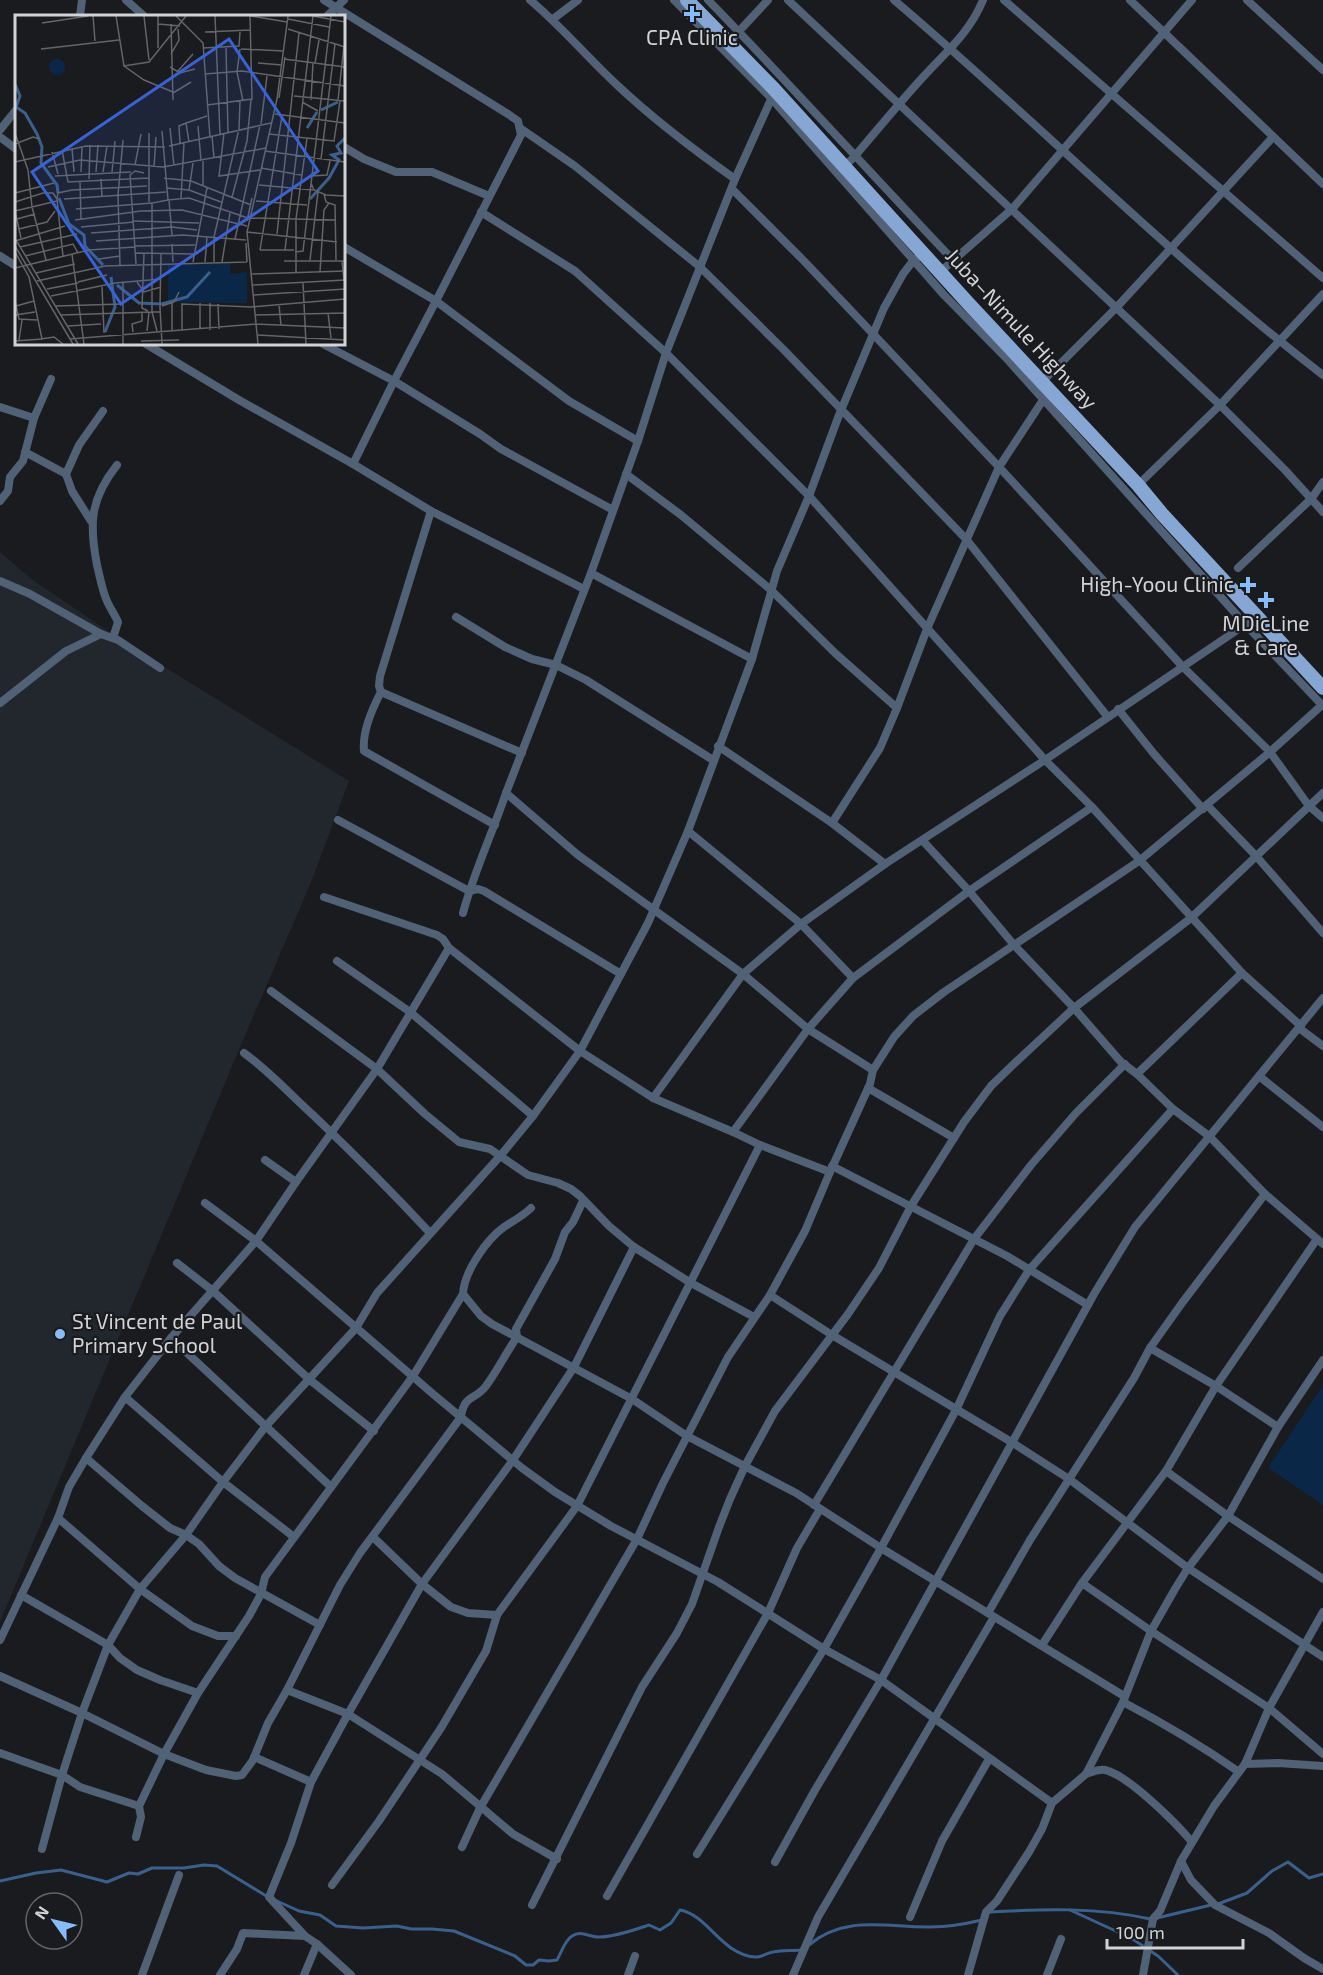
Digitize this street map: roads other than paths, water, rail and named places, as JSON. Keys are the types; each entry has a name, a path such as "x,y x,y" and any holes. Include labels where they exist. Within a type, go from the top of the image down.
{"main road":[{"name":"Juba–Nimule Highway","path":"687,0 733,36 773,94 850,161 918,257 940,272 1138,485 1251,620 1323,688"}],"street":[{"path":"80,15 82,0"},
{"path":"126,0 143,15"},
{"path":"324,0 508,114 518,121 520,128 520,135 513,152 393,381 353,464"},
{"path":"328,15 344,0"},
{"path":"530,0 643,109 735,179"},
{"path":"553,20 578,0"},
{"path":"462,1847 480,1808 637,1539 728,1358 770,1295 805,1230 868,1088 873,1070 894,1037 912,1016 944,992 1139,861 1323,705 1251,620 1043,400 773,94 674,0"},
{"path":"708,0 733,36 810,106 850,161 953,260"},
{"path":"733,36 768,0"},
{"path":"788,0 1220,405 1323,512"},
{"path":"894,0 951,48 1170,249 1279,342 1323,375"},
{"path":"850,161 976,18 983,0"},
{"path":"1004,0 1323,278"},
{"path":"1130,0 1323,184"},
{"path":"940,272 1012,209 1192,0"},
{"path":"1247,0 1323,70"},
{"path":"463,913 469,891 591,573 638,441 666,353 735,179 773,94"},
{"path":"0,130 15,111"},
{"path":"520,128 575,166 700,267 966,539 1107,716"},
{"path":"1042,381 1116,308 1274,137"},
{"path":"0,138 15,148"},
{"path":"345,148 364,159 396,172 432,172 489,196"},
{"path":"732,189 874,334 1183,667 1270,752 1310,806 1323,818"},
{"path":"481,212 575,272 666,353 809,496 1045,760 1092,807 1242,973 1323,1046"},
{"path":"345,248 436,301 569,401 638,441"},
{"path":"0,256 15,265"},
{"path":"42,1849 82,1713 108,1645 140,1589 186,1535 265,1427 356,1328 377,1293 501,1155 533,1116 580,1051 654,910 688,831 752,660 771,590 841,409 890,297 918,257"},
{"path":"1138,485 1220,405 1323,294"},
{"path":"148,345 431,511 584,589"},
{"path":"325,345 393,381 508,453 613,510"},
{"path":"0,501 8,491 10,477 23,461 34,418 51,379"},
{"path":"832,823 880,748 927,628 999,467 1043,400"},
{"path":"0,406 34,418"},
{"path":"66,474 79,445 103,411"},
{"path":"25,452 66,474 72,491 91,521"},
{"path":"113,638 118,622 107,602 102,586 91,521 104,482 117,465"},
{"path":"626,474 681,515 771,590 835,653 897,708"},
{"path":"1238,568 1311,499 1323,482"},
{"path":"431,511 380,676 381,692 522,753"},
{"path":"591,573 752,660"},
{"path":"0,581 30,594 101,634 113,638 160,669"},
{"path":"456,617 505,647 532,660 556,665 586,680 713,760"},
{"path":"653,1098 743,974 801,924 885,864 1045,760 1251,620"},
{"path":"0,703 66,651 101,634"},
{"path":"381,692 373,706 366,728 363,751 495,825"},
{"path":"1118,709 1154,754 1257,857 1323,933"},
{"path":"718,746 832,823 885,864"},
{"path":"506,793 578,855 743,974 808,1029 873,1070"},
{"path":"532,1905 642,1687 677,1633 692,1604 718,1527 745,1466 775,1411 879,1268 911,1206 954,1138 991,1086 1074,1008 1191,918 1323,793"},
{"path":"734,1132 808,1029 853,978 969,891 1092,807"},
{"path":"338,820 469,891 478,889 484,891 621,975"},
{"path":"688,831 801,924 853,978"},
{"path":"922,841 969,891 1014,945 1125,1064 1173,1109 1209,1136 1265,1194 1320,1241 1216,1386 1166,1471 1082,1583 1042,1645"},
{"path":"324,897 437,935 449,948 580,1051 653,1098 760,1145 831,1169 911,1206 974,1239 1088,1305"},
{"path":"0,1640 58,1518 69,1487 125,1397 171,1338 256,1241 377,1069 449,948"},
{"path":"337,962 410,1012 533,1116"},
{"path":"1137,1074 1242,973"},
{"path":"271,992 377,1069 459,1143 490,1149 528,1175 571,1189 634,1247 692,1283 754,1317"},
{"path":"775,1862 881,1680 1088,1305 1135,1227 1323,998"},
{"path":"244,1053 261,1065 332,1133 430,1233"},
{"path":"607,1896 768,1613 817,1507 974,1239 1031,1165 1076,1113 1125,1064"},
{"path":"1259,1076 1323,1127"},
{"path":"868,1088 954,1138"},
{"path":"698,1854 824,1649 956,1410 1000,1316 1029,1270 1173,1109"},
{"path":"332,1885 421,1760 486,1651 497,1615 577,1506 760,1145"},
{"path":"265,1160 296,1182"},
{"path":"793,1975 818,1917 935,1719 1030,1540 1134,1378 1150,1348 1182,1302 1265,1194"},
{"path":"0,1676 82,1713 164,1754 206,1770 236,1776 242,1775 254,1757 268,1723 340,1585 461,1417 470,1397 485,1388 517,1337 516,1329 555,1259 565,1232 573,1222 583,1201"},
{"path":"205,1203 256,1241 412,1376 555,1492 718,1582 824,1649 881,1680 1052,1803"},
{"path":"136,1837 141,1817 140,1806 164,1754 198,1693 261,1594 265,1577 412,1376 462,1294 471,1266 504,1227 531,1208"},
{"path":"351,1975 305,1936 270,1897 311,1782 422,1584 513,1460 574,1367 634,1247"},
{"path":"177,1263 213,1291 309,1380 374,1431"},
{"path":"462,1294 481,1316 492,1324 633,1399 687,1436 796,1493 881,1548 1042,1645 1239,1772"},
{"path":"770,1295 1069,1479 1188,1568 1323,1657"},
{"path":"171,1338 331,1487"},
{"path":"1150,1348 1216,1386 1278,1427"},
{"path":"968,1975 986,1912 997,1901 1029,1852 1042,1829 1052,1803 1086,1774 1124,1699 1151,1631 1188,1568 1228,1515 1278,1427 1323,1360"},
{"path":"125,1397 224,1482 294,1537"},
{"path":"86,1458 170,1528 199,1544 219,1566 235,1578 320,1626"},
{"path":"1166,1471 1323,1579"},
{"path":"58,1518 140,1589 192,1626 218,1636 236,1636"},
{"path":"373,1537 422,1584 458,1610 497,1615"},
{"path":"1082,1583 1269,1708 1323,1754"},
{"path":"21,1595 108,1645 120,1658 137,1670 198,1693"},
{"path":"1143,1975 1153,1919 1160,1911 1181,1861 1214,1806 1245,1764 1269,1708 1323,1612"},
{"path":"287,1690 348,1714 462,1789 480,1808 513,1834 557,1859"},
{"path":"0,1753 62,1775 80,1787 140,1806"},
{"path":"254,1757 311,1782"},
{"path":"910,1917 942,1841 989,1759"},
{"path":"1245,1764 1323,1766"},
{"path":"1086,1774 1103,1769 1124,1778 1182,1830 1192,1842"},
{"path":"1181,1861 1191,1880 1215,1905 1269,1933 1323,1969"},
{"path":"142,1975 179,1875"},
{"path":"220,1975 237,1949 243,1933 305,1936"},
{"path":"1047,1975 1060,1939"},
{"path":"304,1975 317,1944"},
{"path":"628,1975 635,1956"}],"waterway":[{"path":"1218,1904 1247,1893 1272,1871 1288,1862 1309,1878 1323,1874"},
{"path":"0,1881 61,1870 107,1882 129,1873 138,1874 152,1868 184,1868 204,1865 217,1866 268,1897"},
{"path":"277,1901 299,1911 320,1915 336,1926 363,1928 397,1926 454,1931 515,1956 526,1965 533,1965 539,1960 557,1960 567,1940 575,1934 605,1937 649,1925 660,1930 671,1923 680,1910 699,1919 724,1942 743,1954 757,1957 776,1951 801,1950"},
{"path":"1157,1918 1211,1905"},
{"path":"1070,1910 1131,1938 1158,1956 1178,1975"},
{"path":"990,1912 1090,1911 1150,1919"},
{"path":"809,1945 823,1935 852,1926 937,1927 982,1920"}],"place":[{"name":"CPA Clinic","path":"692,14"},
{"name":"High-Yoou Clinic","path":"1248,585"},
{"name":"MDicLine & Care","path":"1266,600"},
{"name":"St Vincent de Paul Primary School","path":"60,1334"}]}
